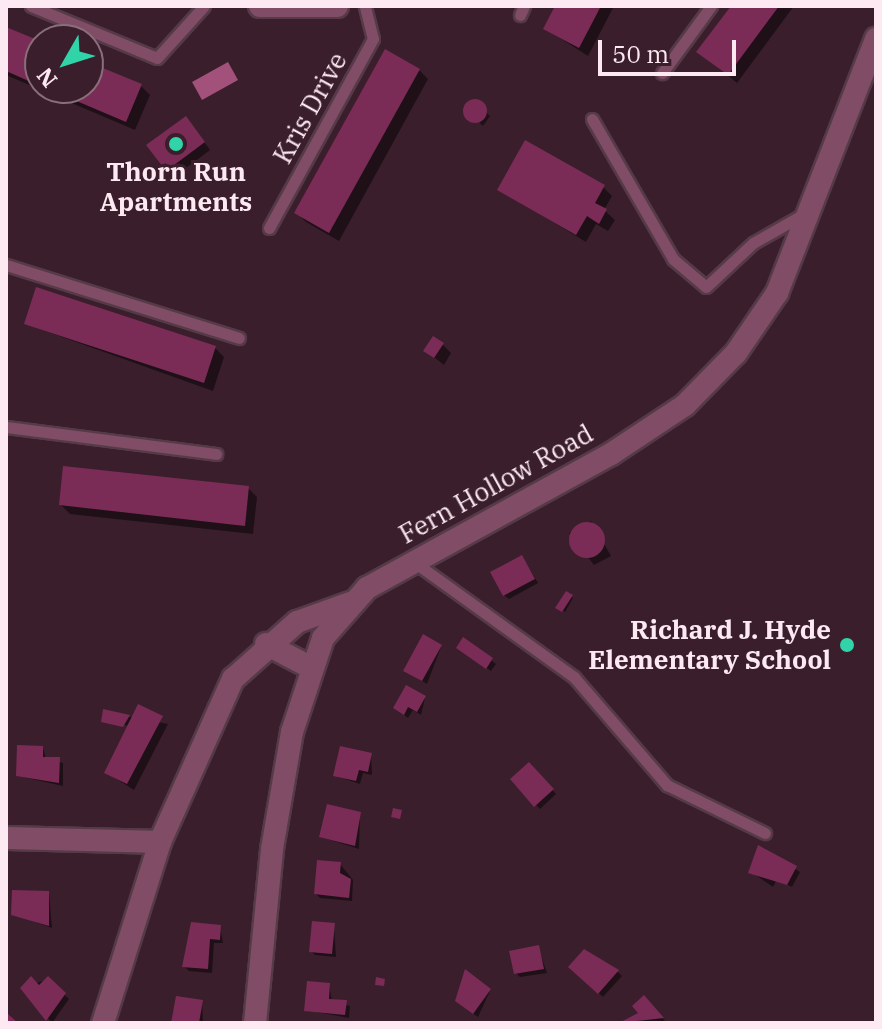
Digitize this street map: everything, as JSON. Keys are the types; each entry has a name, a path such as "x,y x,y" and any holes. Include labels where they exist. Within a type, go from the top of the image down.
{"street":[{"path":"263,6 337,6"},
{"name":"Fern Hollow Road","path":"255,1023 272,849 310,667 350,603 413,561 685,405 736,353 777,293 876,39"},
{"path":"103,1023 160,842 222,698 266,644 311,614 350,603"},
{"path":"266,644 310,667"},
{"path":"6,838 160,842"}],"lane":[{"path":"31,6 53,10 157,58 204,6"},
{"name":"Kris Drive","path":"269,228 373,39 365,6"},
{"path":"662,73 711,6"},
{"path":"592,119 673,259 706,287 753,243 808,212"},
{"path":"6,265 239,338"},
{"path":"6,427 216,454"},
{"path":"413,561 574,677 667,785 765,833"}],"shaded area":[{"path":"228,62 238,80 202,100 192,82"}],"building":[{"path":"555,6 601,6 579,48 543,29"},
{"path":"731,6 779,6 728,75 696,52"},
{"path":"6,27 24,34 24,79 6,71"},
{"path":"385,49 420,69 329,233 294,213"},
{"path":"104,69 142,84 126,122 84,104 104,104"},
{"path":"475,99 484,102 487,111 484,120 475,123 466,120 463,111 466,102"},
{"name":"Thorn Run Apartments","path":"186,116 205,142 166,171 146,145"},
{"path":"525,140 605,185 595,203 607,209 599,224 587,216 576,235 497,190"},
{"path":"36,287 216,346 204,383 24,324"},
{"path":"433,336 444,343 434,358 423,351"},
{"path":"63,466 249,486 245,526 59,505"},
{"path":"587,522 600,527 605,540 600,553 587,558 574,553 569,540 574,527"},
{"path":"522,555 535,579 503,596 490,572"},
{"path":"566,591 573,595 562,612 555,608"},
{"path":"423,634 442,645 422,681 403,671"},
{"path":"463,637 493,658 486,669 456,648"},
{"path":"406,685 426,696 417,712 408,707 404,715 393,708"},
{"path":"138,704 163,716 127,784 104,773"},
{"path":"103,709 130,715 123,727 101,722"},
{"path":"17,745 43,746 43,757 60,757 59,783 16,776"},
{"path":"340,746 372,753 368,772 359,770 356,781 333,776"},
{"path":"529,762 554,789 534,807 510,779"},
{"path":"327,804 361,812 355,846 319,837"},
{"path":"393,808 402,810 400,819 391,817"},
{"path":"758,845 797,866 787,885 748,873"},
{"path":"317,860 341,862 340,873 351,879 349,898 314,894"},
{"path":"12,890 49,891 49,926 11,915"},
{"path":"312,921 335,923 332,954 309,952"},
{"path":"191,922 221,925 220,940 210,939 208,969 182,967"},
{"path":"539,945 544,969 514,974 509,951"},
{"path":"584,949 619,970 598,994 568,967"},
{"path":"465,969 491,989 473,1014 455,1001"},
{"path":"31,976 39,985 48,976 66,993 46,1021 20,988"},
{"path":"376,977 385,979 384,986 375,985"},
{"path":"307,981 330,983 329,999 347,1000 345,1015 304,1011"},
{"path":"644,995 664,1018 619,1023 638,1013 632,1006"},
{"path":"176,996 203,1000 199,1023 171,1023"},
{"path":"8,1014 18,1023 6,1023"}],"place":[{"name":"Thorn Run Apartments","path":"176,144"},
{"name":"Richard J. Hyde Elementary School","path":"847,645"}]}
